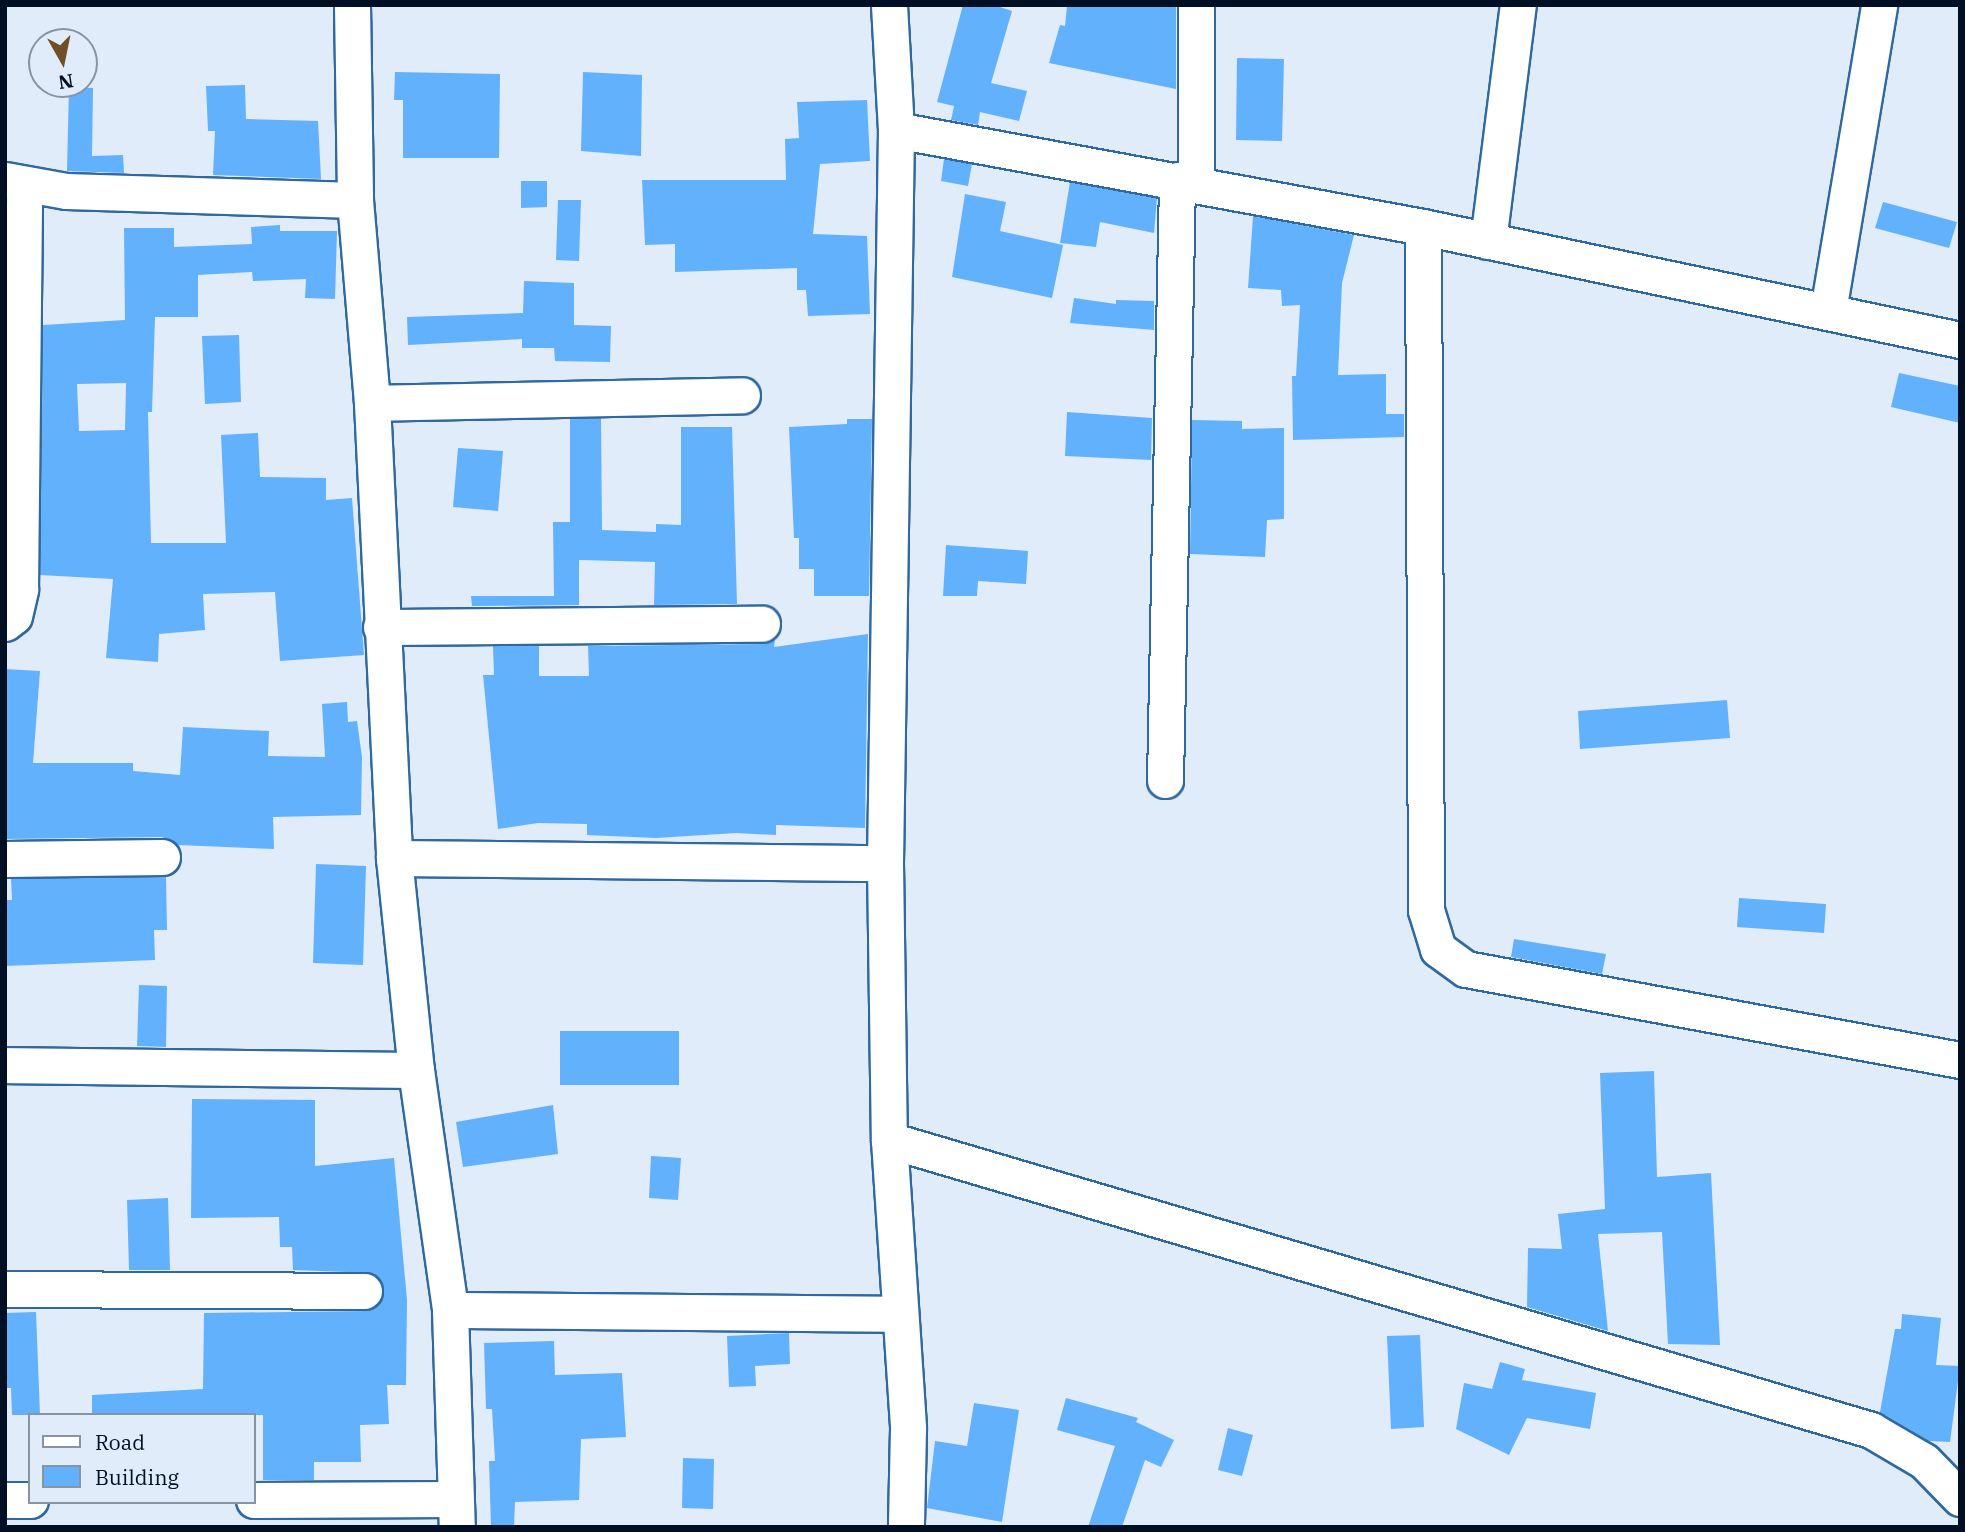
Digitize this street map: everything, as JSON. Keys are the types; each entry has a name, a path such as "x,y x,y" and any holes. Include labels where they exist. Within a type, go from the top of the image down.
{"street":[{"path":"256,1500 456,1513 450,1310 416,1070 394,858 372,403 355,200 352,5"},
{"path":"889,5 896,130 885,863 889,1140 908,1428 906,1527"},
{"path":"1165,780 1196,5"},
{"path":"1488,241 1518,5"},
{"path":"1828,311 1879,5"},
{"path":"896,130 1423,227 1960,340"},
{"path":"5,623 14,616 20,589 15,182 66,191 355,200"},
{"path":"1423,227 1426,910 1438,949 1466,969 1960,1060"},
{"path":"372,403 742,395"},
{"path":"381,627 762,624"},
{"path":"5,859 162,857"},
{"path":"394,858 885,863"},
{"path":"5,1065 416,1070"},
{"path":"889,1140 1871,1430 1924,1461 1960,1499"},
{"path":"5,1289 364,1291"},
{"path":"450,1310 900,1314"},
{"path":"5,1500 28,1500"}],"building":[{"path":"963,5 994,5 1012,11 991,83 1027,91 1019,121 980,112 978,125 951,120 954,106 937,102"},
{"path":"1067,5 1176,5 1176,89 1049,63 1060,25 1065,26"},
{"path":"1237,58 1284,59 1282,141 1236,140"},
{"path":"395,72 500,74 499,158 403,158 403,100 394,100"},
{"path":"583,72 642,75 641,156 581,151"},
{"path":"245,85 246,119 318,121 321,179 213,175 215,131 208,131 206,86"},
{"path":"69,98 93,98 92,156 123,155 124,173 67,171"},
{"path":"867,100 870,161 820,164 813,234 867,236 870,314 808,316 806,290 797,290 797,268 675,272 675,244 645,245 642,180 786,180 785,139 799,138 797,102"},
{"path":"944,159 972,164 968,186 941,181"},
{"path":"521,181 547,181 547,207 521,208"},
{"path":"1070,182 1157,198 1154,233 1100,222 1096,247 1060,243"},
{"path":"965,194 1006,202 1000,231 1063,245 1052,298 952,277"},
{"path":"558,200 581,200 579,261 556,260"},
{"path":"1883,202 1957,222 1949,248 1875,228"},
{"path":"1253,216 1354,235 1342,283 1338,375 1386,374 1386,414 1404,414 1404,437 1293,440 1292,376 1296,376 1300,305 1282,306 1281,290 1248,288"},
{"path":"280,225 280,231 337,231 335,299 305,298 306,279 253,281 252,272 198,275 198,317 155,317 152,412 148,412 151,543 226,543 221,435 258,433 260,477 326,478 326,500 352,498 364,655 280,661 275,592 203,594 205,630 159,634 158,662 106,658 113,579 40,575 43,325 125,320 124,228 174,228 174,247 252,244 251,227","holes":["126,383 125,430 79,431 77,384"]},
{"path":"524,281 574,283 574,325 611,326 610,362 555,361 554,348 522,348 522,339 408,345 407,317 523,313"},
{"path":"1074,298 1116,304 1116,300 1154,301 1154,330 1070,323"},
{"path":"239,335 241,402 205,404 202,336"},
{"path":"1899,373 1960,386 1960,423 1891,407"},
{"path":"1067,412 1152,418 1151,460 1065,456"},
{"path":"601,418 602,530 656,532 656,524 681,525 681,427 732,427 737,604 654,605 655,562 579,560 579,605 472,606 471,596 554,596 553,522 570,522 570,419"},
{"path":"847,419 872,419 869,596 814,596 814,569 799,569 799,538 794,538 789,427 847,424"},
{"path":"1192,420 1242,421 1242,429 1284,428 1284,519 1267,520 1265,557 1190,554"},
{"path":"458,448 503,451 498,511 453,507"},
{"path":"946,545 1028,551 1026,584 978,581 977,596 943,596"},
{"path":"868,634 865,828 776,825 776,835 736,833 656,838 587,835 587,824 538,823 498,829 483,675 494,675 493,646 539,646 539,676 589,676 588,646 762,644 775,639 774,647"},
{"path":"5,669 40,671 33,763 133,763 133,771 180,775 183,727 269,731 268,756 325,757 322,704 347,702 348,722 357,721 362,757 361,815 273,817 274,849 178,845 162,837 5,839"},
{"path":"1727,700 1730,738 1580,749 1578,711"},
{"path":"316,864 366,866 363,965 313,963"},
{"path":"166,876 167,930 154,930 155,960 5,966 5,900 12,900 11,879"},
{"path":"1739,898 1826,904 1824,933 1737,927"},
{"path":"1514,939 1606,954 1602,974 1511,957"},
{"path":"139,985 167,986 166,1047 137,1046"},
{"path":"560,1031 679,1031 679,1085 560,1085"},
{"path":"1654,1071 1657,1177 1711,1173 1720,1345 1668,1344 1662,1232 1598,1234 1608,1331 1527,1307 1528,1248 1562,1249 1558,1214 1605,1209 1600,1073"},
{"path":"192,1099 315,1100 315,1166 394,1158 407,1300 406,1385 387,1385 389,1424 360,1425 361,1462 314,1462 314,1480 263,1480 263,1415 92,1413 92,1395 203,1389 204,1313 364,1311 382,1301 382,1282 374,1273 293,1270 292,1247 280,1247 279,1217 191,1218"},
{"path":"553,1105 558,1154 463,1167 456,1122"},
{"path":"651,1156 681,1158 678,1200 649,1198"},
{"path":"168,1198 170,1270 129,1270 127,1200"},
{"path":"36,1312 40,1413 12,1415 11,1388 5,1388 5,1313"},
{"path":"1902,1314 1941,1318 1936,1365 1960,1366 1950,1442 1929,1441 1880,1412 1895,1329 1901,1329"},
{"path":"789,1333 790,1364 755,1366 756,1386 729,1387 727,1336"},
{"path":"1420,1335 1424,1427 1391,1429 1387,1336"},
{"path":"554,1341 555,1375 622,1373 626,1437 581,1439 579,1500 515,1502 514,1527 491,1527 489,1461 495,1461 492,1409 486,1409 484,1343"},
{"path":"1500,1362 1525,1369 1522,1380 1596,1393 1590,1429 1527,1418 1509,1455 1456,1429 1464,1383 1492,1389"},
{"path":"1066,1398 1138,1418 1136,1422 1174,1440 1161,1467 1145,1460 1122,1527 1088,1527 1115,1446 1057,1430"},
{"path":"974,1403 1019,1410 1002,1522 927,1508 935,1441 967,1446"},
{"path":"1228,1428 1253,1435 1242,1476 1218,1470"},
{"path":"683,1458 714,1459 713,1509 682,1508"}]}
